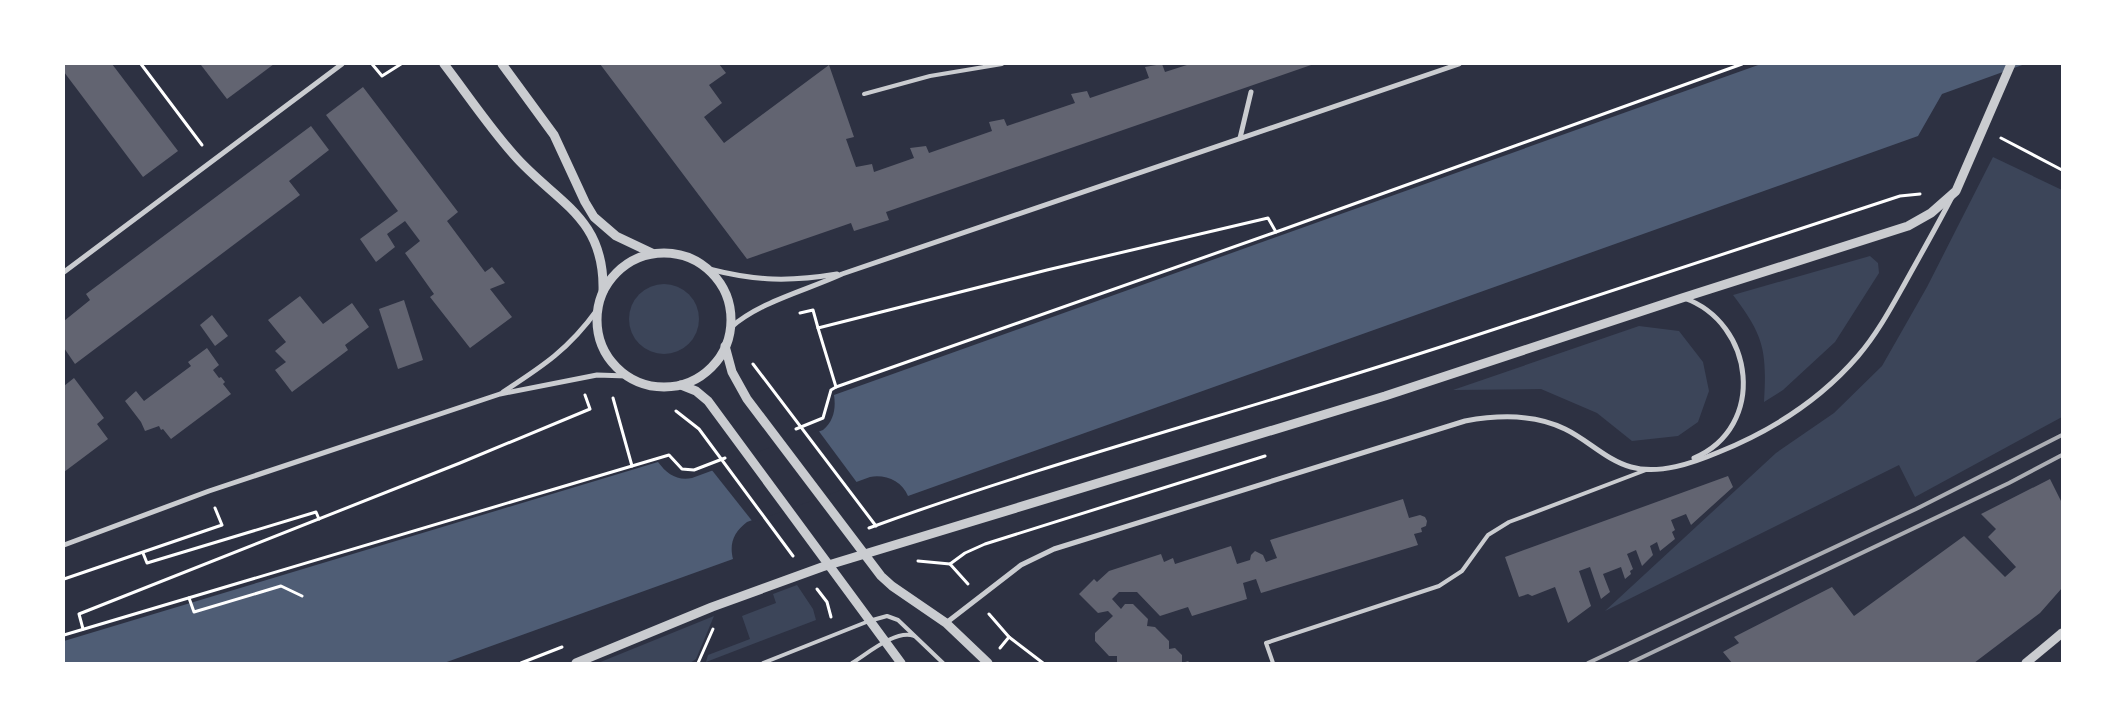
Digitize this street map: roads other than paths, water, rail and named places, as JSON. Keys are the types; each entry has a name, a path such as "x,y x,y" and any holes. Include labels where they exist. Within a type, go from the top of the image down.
{"street":[{"path":"64,272 342,64"},
{"path":"444,64 514,155 561,198 583,223 597,251 603,291"},
{"path":"502,64 554,135 585,202 599,223 627,243 652,253"},
{"path":"730,328 742,318 758,310 842,274 1459,64"},
{"path":"946,623 1021,565 1054,549 1474,420 1490,417 1510,417 1544,422 1565,429 1617,461 1630,467 1646,470 1704,458 1756,435 1812,399 1858,356 1876,333 1956,191 2011,64"},
{"path":"1240,138 1251,92"},
{"path":"576,663 712,608 822,567 1385,396 1908,226 1931,214 1956,191"},
{"path":"660,252 682,255 696,261 709,270 718,280 728,300 731,314 730,328 725,346 718,359 708,371 681,385 657,386 641,383 627,376 615,366 602,347 596,325 597,310 603,291 620,268 632,260 652,253 660,252"},
{"path":"709,270 749,279 776,280 842,274"},
{"path":"1677,465 1702,455 1727,432 1740,408 1745,380 1737,349 1729,333 1694,302 1682,298"},
{"path":"500,394 559,354 580,334 597,310"},
{"path":"725,346 732,372 747,399 881,576 892,586 946,623 988,663"},
{"path":"64,545 89,534 209,491 500,394 597,376 627,376"},
{"path":"681,385 703,396 719,416 901,663"},
{"path":"64,541 89,534"},
{"path":"2026,663 2062,632"}],"lane":[{"path":"864,94 930,76 1002,64"},
{"path":"1273,663 1266,643 1439,586 1462,571 1494,529 1646,470"},
{"path":"764,663 882,616 891,617 902,622 943,663"},
{"path":"852,663 885,642 903,634 910,634 918,638"}],"railway":[{"path":"1588,663 1916,509 2062,435"},
{"path":"1630,663 2009,483 2062,455"}]}
